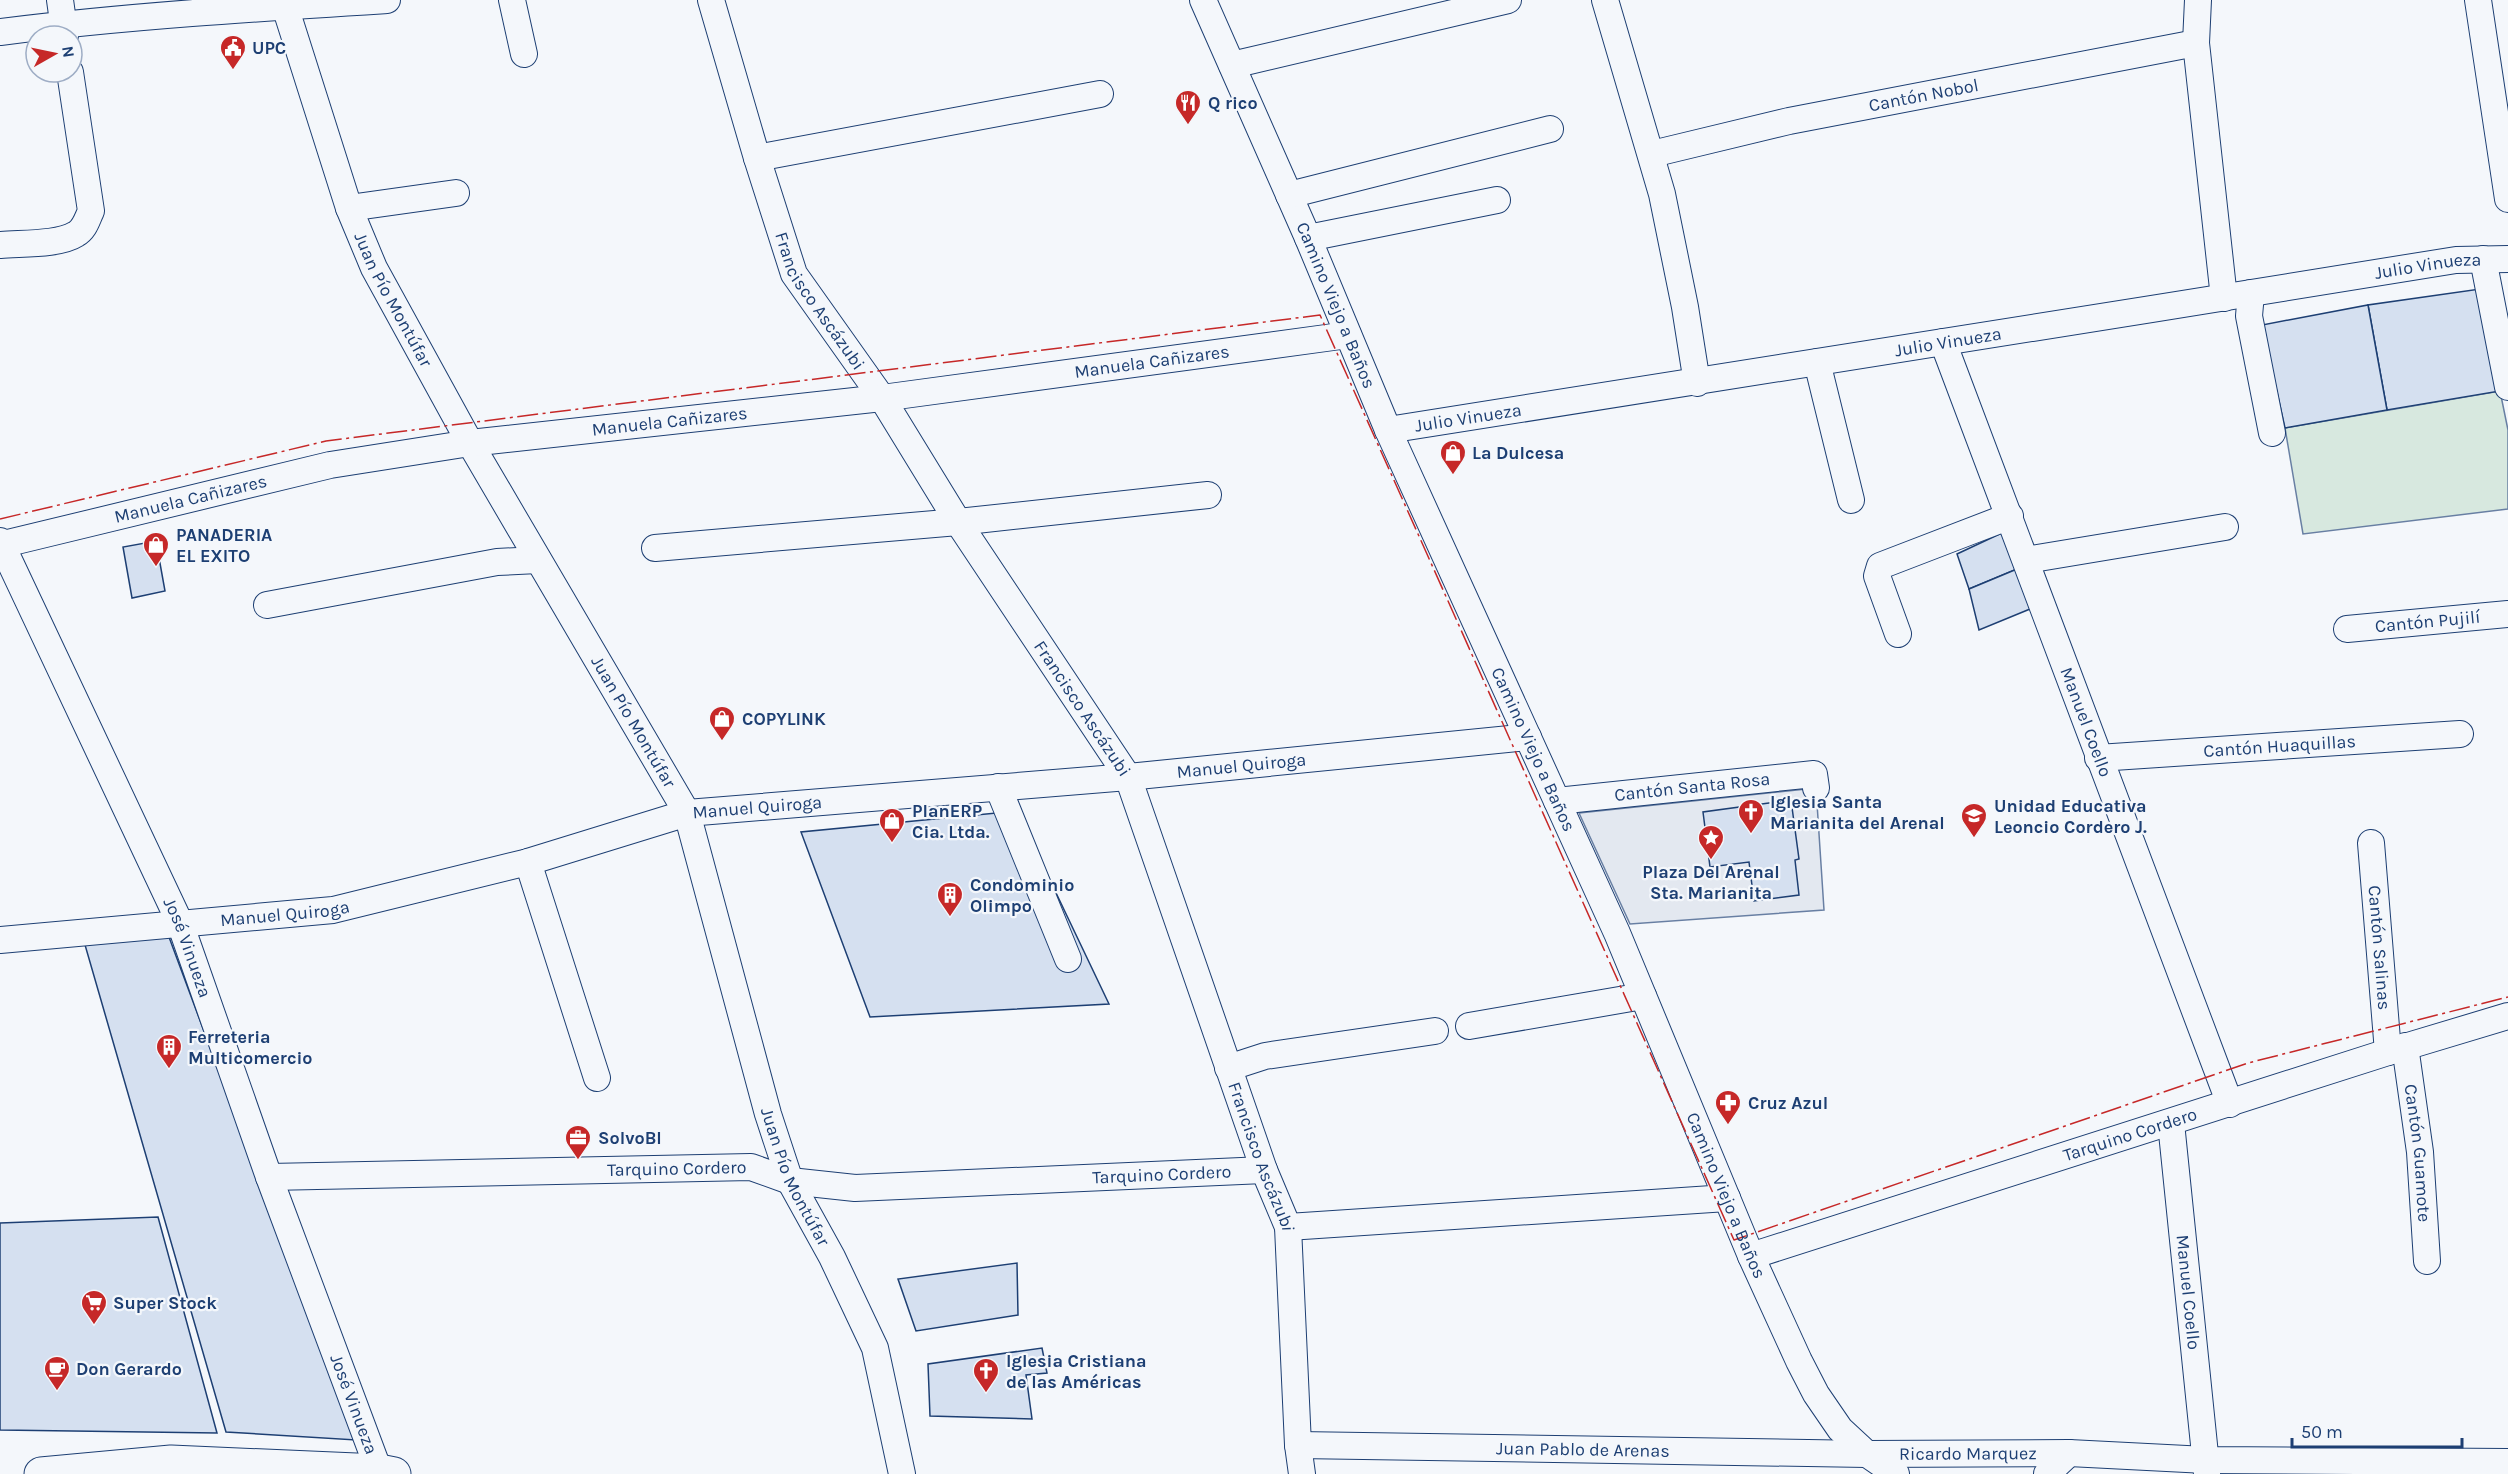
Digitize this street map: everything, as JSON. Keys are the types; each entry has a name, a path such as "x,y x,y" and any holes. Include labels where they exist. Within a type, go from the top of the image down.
{"main road":[{"path":"41,1474 171,1462 387,1473"}],"street":[{"path":"0,32 63,20 284,3 387,0"},
{"path":"512,0 524,54"},
{"name":"Francisco Ascázubi","path":"711,0 794,274 882,398 958,522 1128,777 1263,1170 1288,1227 1298,1445 1302,1474"},
{"name":"Camino Viejo a Baños","path":"1203,0 1308,238 1388,429 1643,996 1751,1256 1816,1394 1840,1429 1866,1454 1896,1474"},
{"path":"1232,65 1508,0"},
{"path":"1605,0 1652,154 1676,260 1696,383"},
{"path":"2198,0 2196,43 2224,298"},
{"path":"2478,0 2508,199"},
{"name":"Juan Pío Montúfar","path":"284,3 349,208 374,268 470,443 687,813 764,1099 790,1181 832,1257 875,1348 902,1474"},
{"name":"Cantón Nobol","path":"1652,154 1790,121 2196,43"},
{"path":"0,244 60,240 75,235 88,219 91,210 72,84"},
{"path":"757,158 1100,94"},
{"path":"1289,195 1550,129"},
{"path":"349,208 456,192"},
{"path":"1308,238 1497,200"},
{"path":"2495,259 2508,387"},
{"name":"Julio Vinueza","path":"1388,429 1696,383 2456,260 2495,259"},
{"path":"2251,293 2249,316 2272,433"},
{"name":"Manuela Cañizares","path":"0,544 330,465 470,443 882,398 1348,335"},
{"name":"Manuel Coello","path":"1943,342 2230,1104"},
{"path":"1817,362 1851,500"},
{"path":"655,548 958,522 1208,495"},
{"path":"1898,634 1877,576 1880,566 2010,516"},
{"path":"2026,560 2225,527"},
{"name":"José Vinueza","path":"0,544 180,923 269,1177 387,1473"},
{"path":"267,605 497,562 538,560"},
{"name":"Cantón Pujilí","path":"2347,629 2508,614"},
{"name":"Cantón Huaquillas","path":"2098,758 2460,734"},
{"name":"Manuel Quiroga","path":"0,939 333,910 528,862 687,813 1128,777 1528,737"},
{"name":"Cantón Santa Rosa","path":"1557,801 1814,774 1816,788"},
{"path":"998,787 1068,959"},
{"name":"Cantón Salinas","path":"2371,843 2397,1049"},
{"path":"528,862 597,1078"},
{"path":"1469,1026 1643,996"},
{"name":"Tarquino Cordero","path":"1751,1256 2397,1049 2508,1016"},
{"path":"1228,1068 1265,1056 1435,1031"},
{"name":"Cantón Guamote","path":"2397,1049 2420,1152 2427,1261"},
{"name":"Manuel Coello","path":"2171,1123 2206,1467"},
{"name":"Tarquino Cordero","path":"269,1177 751,1167 790,1181 855,1188 1263,1170"},
{"path":"1288,1227 1727,1198"},
{"name":"Juan Pablo de Arenas","path":"1298,1445 1699,1463 1866,1454"},
{"name":"Ricardo Marquez","path":"2047,1474 2069,1453"},
{"name":"Ricardo Marquez","path":"1866,1454 2069,1453 2206,1467 2508,1462"}],"shaded area":[{"path":"2500,391 2508,430 2508,509 2303,534 2285,428"},
{"name":"Plaza Del Arenal Sta. Marianita","path":"1816,788 1824,910 1630,924 1579,813"}],"building":[{"path":"2480,289 2500,391 2387,410 2368,305"},
{"path":"2368,305 2387,410 2285,428 2262,325"},
{"path":"2006,531 2017,569 1969,589 1957,554"},
{"path":"156,541 165,591 132,598 123,547"},
{"path":"2017,569 2030,609 1979,630 1969,589"},
{"name":"Iglesia Santa Marianita del Arenal","path":"1791,800 1799,859 1795,860 1799,895 1754,901 1749,862 1710,867 1703,812"},
{"name":"Condominio Olimpo","path":"1017,811 1109,1004 870,1017 801,832"},
{"name":"Ferreteria Multicomercio","path":"166,929 356,1440 226,1432 83,938"},
{"name":"Super Stock","path":"158,1217 217,1433 0,1430 0,1223"},
{"path":"1017,1263 1018,1315 916,1331 898,1279"},
{"name":"Iglesia Cristiana de las Américas","path":"1042,1348 1047,1373 1026,1375 1032,1419 930,1416 928,1364"}],"power":[{"path":"0,519 326,441 1320,315 1734,1240 2248,1063 2508,997"}],"place":[{"name":"UPC","path":"233,71"},
{"name":"Q rico","path":"1188,126"},
{"name":"La Dulcesa","path":"1453,476"},
{"name":"PANADERIA EL EXITO","path":"156,568"},
{"name":"COPYLINK","path":"722,742"},
{"name":"Iglesia Santa Marianita del Arenal","path":"1751,835"},
{"name":"Unidad Educativa Leoncio Cordero J.","path":"1974,839"},
{"name":"PlanERP Cia. Ltda.","path":"892,844"},
{"name":"Plaza Del Arenal Sta. Marianita","path":"1711,861"},
{"name":"Condominio Olimpo","path":"950,918"},
{"name":"Ferreteria Multicomercio","path":"169,1070"},
{"name":"Cruz Azul","path":"1728,1126"},
{"name":"SolvoBI","path":"578,1161"},
{"name":"Super Stock","path":"94,1326"},
{"name":"Don Gerardo","path":"57,1392"},
{"name":"Iglesia Cristiana de las Américas","path":"986,1394"}]}
